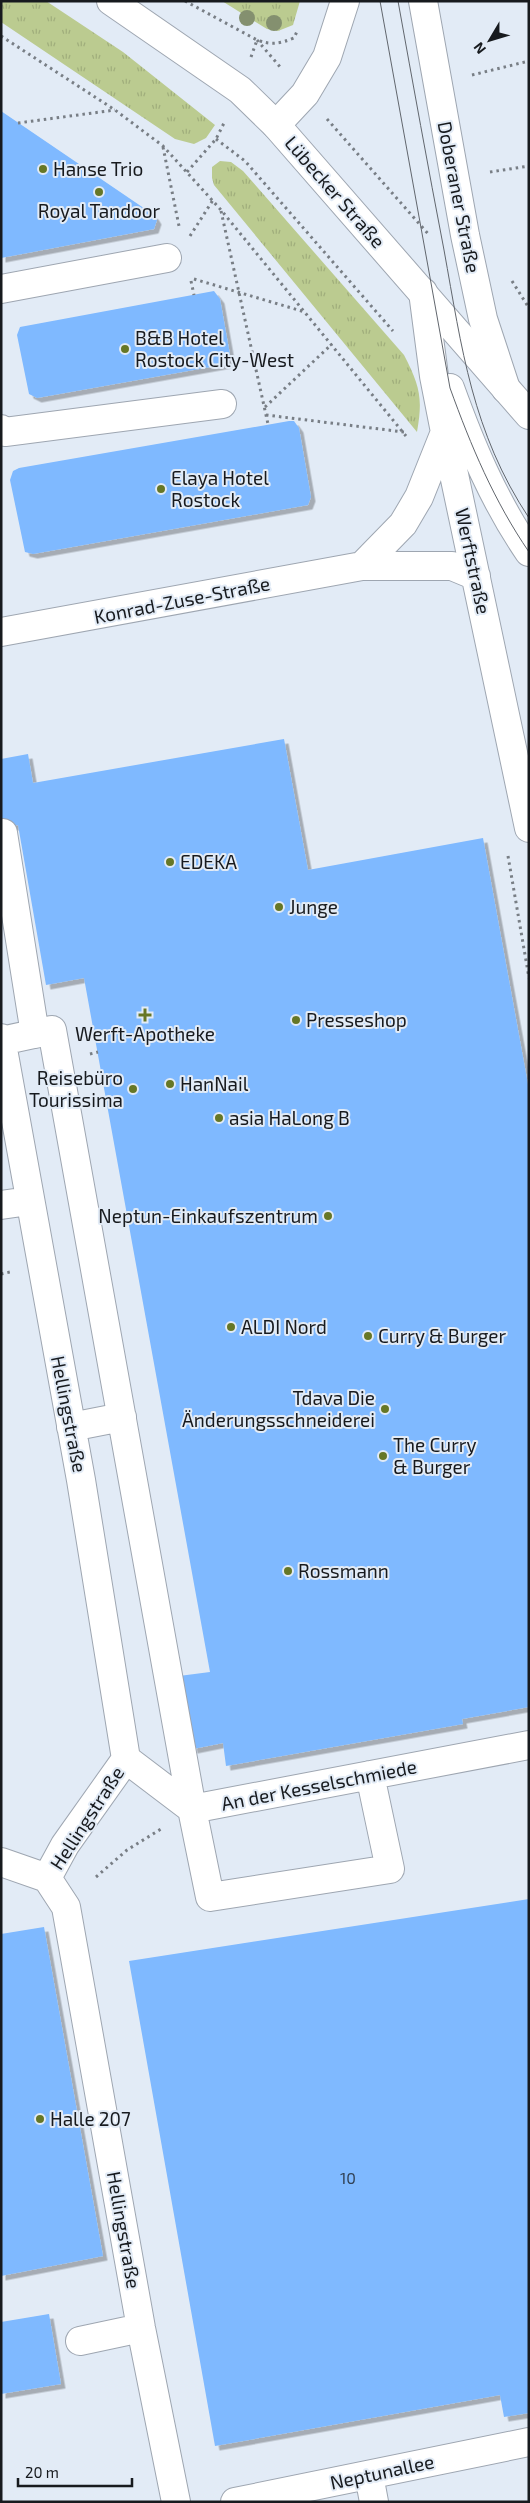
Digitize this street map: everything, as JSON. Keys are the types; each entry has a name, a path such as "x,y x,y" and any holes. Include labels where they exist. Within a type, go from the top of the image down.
{"street":[{"name":"Lübecker Straße","path":"111,1 240,90 276,125 529,415"},
{"path":"276,125 305,94 327,57 346,1"},
{"name":"Doberaner Straße","path":"423,1 465,236 483,319 506,390"},
{"path":"1,289 166,258"},
{"path":"428,299 450,388 469,441 488,483 529,552"},
{"name":"Werftstraße","path":"428,299 434,376 529,828"},
{"path":"1,429 5,432 222,404"},
{"path":"362,566 403,524 420,497 445,432"},
{"name":"Konrad-Zuse-Straße","path":"1,632 362,566 452,566 476,576"},
{"path":"2,833 35,1034"},
{"path":"1,1040 52,1030 192,1809 210,1897 390,1869 370,1775"},
{"name":"Hellingstraße","path":"1,1040 71,1427 126,1759 65,1845 47,1878 66,1907 141,2328 176,2502"},
{"path":"1,1205 29,1201"},
{"path":"71,1427 122,1417"},
{"name":"An der Kesselschmiede","path":"192,1809 529,1745"},
{"path":"126,1759 192,1809"},
{"path":"1,1862 47,1878"},
{"path":"80,2341 141,2328"},
{"name":"Neptunallee","path":"235,2502 529,2442"},
{"path":"369,2475 374,2502"}],"path":[{"path":"187,2 257,40 270,44 280,44 294,38 301,23"},
{"path":"1,36 116,110 163,146 221,210 404,432 266,415"},
{"path":"257,40 432,238"},
{"path":"472,75 529,61"},
{"path":"18,122 116,110"},
{"path":"187,172 216,139 245,161 395,333"},
{"path":"163,146 180,228"},
{"path":"490,172 529,166"},
{"path":"188,239 212,200"},
{"path":"221,210 268,424"},
{"path":"194,296 190,278 306,312"},
{"path":"264,407 332,344"},
{"path":"509,861 529,978"},
{"path":"96,1878 127,1850 192,1809"}],"green space":[{"path":"1,1 46,1 123,52 215,125 206,138 194,144 175,139 1,22"},
{"path":"222,1 300,1 293,25 278,31 267,29"},
{"path":"220,161 231,162 243,171 404,355 414,375 419,392 420,410 417,432 214,185 212,167"}],"building":[{"name":"Hanse Trio","path":"1,111 154,215 157,220 154,229 1,258"},
{"name":"B&B Hotel Rostock City-West","path":"214,291 220,299 230,355 227,364 37,398 29,394 17,335 20,327"},
{"name":"Elaya Hotel Rostock","path":"294,421 299,428 311,497 308,505 33,554 25,552 10,480 13,471 19,468"},
{"name":"Neptun-Einkaufszentrum","path":"284,739 308,870 483,838 529,1090 529,1707 462,1719 463,1724 226,1766 223,1743 193,1749 179,1676 210,1672 84,978 46,985 18,825 1,829 1,759 28,754 33,783"},
{"path":"529,1899 529,2413 504,2417 500,2395 215,2446 129,1961"},
{"name":"Halle 207","path":"44,1927 103,2256 1,2276 1,1934"},
{"path":"49,2314 61,2384 1,2394 1,2322"}],"tram line":[{"path":"380,1 450,388 484,473 516,533 529,552"},
{"path":"398,1 457,322 472,389 494,454 529,518"}],"place":[{"name":"Hanse Trio","path":"43,169"},
{"name":"Royal Tandoor","path":"99,192"},
{"name":"B&B Hotel Rostock City-West","path":"125,349"},
{"name":"Elaya Hotel Rostock","path":"161,489"},
{"name":"EDEKA","path":"170,862"},
{"name":"Junge","path":"279,907"},
{"name":"Werft-Apotheke","path":"145,1015"},
{"name":"Presseshop","path":"296,1020"},
{"name":"HanNail","path":"170,1084"},
{"name":"Reisebüro Tourissima","path":"133,1089"},
{"name":"asia HaLong B","path":"219,1118"},
{"name":"Neptun-Einkaufszentrum","path":"328,1216"},
{"name":"ALDI Nord","path":"231,1327"},
{"name":"Curry & Burger","path":"368,1336"},
{"name":"Tdava Die Änderungsschneiderei","path":"385,1409"},
{"name":"The Curry & Burger","path":"383,1456"},
{"name":"Rossmann","path":"288,1571"},
{"name":"Halle 207","path":"40,2119"}]}
